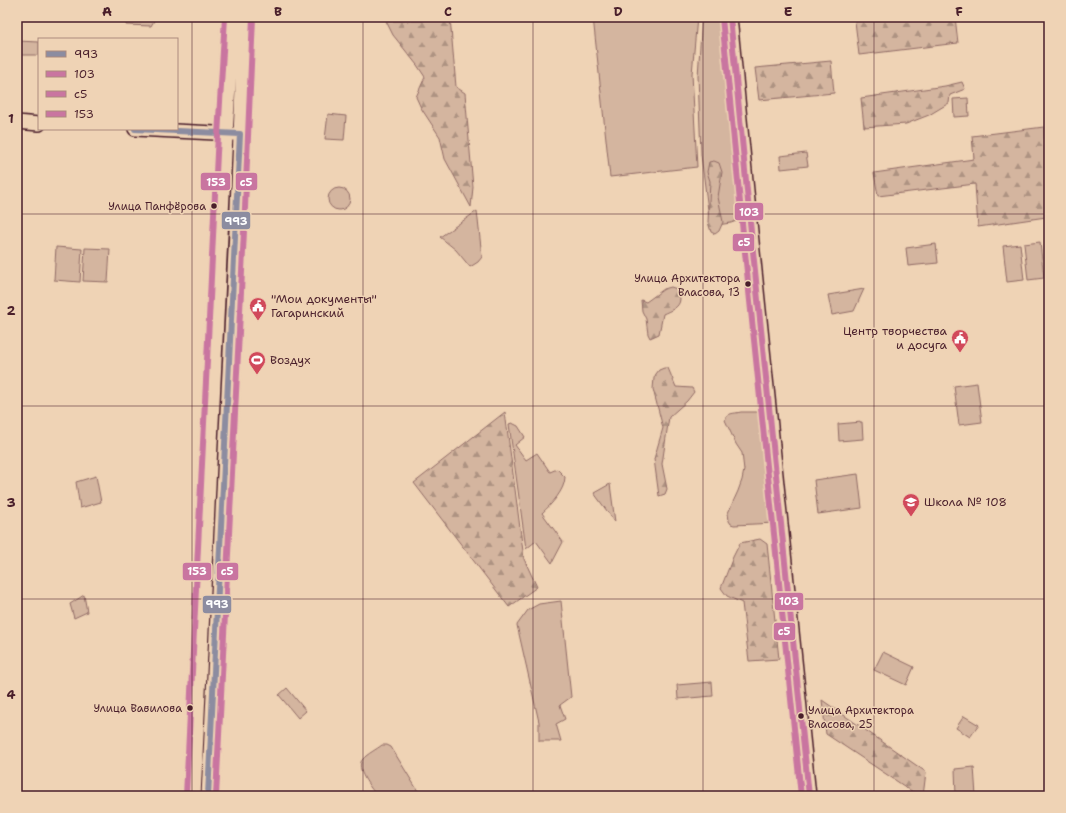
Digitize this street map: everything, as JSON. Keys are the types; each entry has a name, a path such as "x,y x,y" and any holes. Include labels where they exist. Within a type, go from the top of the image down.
{"street":[{"path":"194,796 233,17"},
{"path":"208,796 245,17"},
{"path":"730,17 750,232 809,796"},
{"path":"17,122 38,124"},
{"path":"153,130 240,134"}],"green space":[{"path":"126,17 156,17 151,26 126,25"},
{"path":"424,17 450,17 456,87 465,93 473,187 471,207 445,159 440,137 421,108 416,97 425,77 393,35 386,21 423,21"},
{"path":"593,17 697,17 692,74 697,167 610,177"},
{"path":"702,17 720,17 740,216 739,220 731,223 710,226 701,155 698,76"},
{"path":"891,17 955,17 958,43 859,55 855,21"},
{"path":"17,41 38,42 38,55 17,55"},
{"path":"831,61 834,93 759,100 755,68"},
{"path":"962,82 965,89 950,95 949,103 929,115 906,124 864,127 861,98 945,86"},
{"path":"968,98 969,116 954,117 953,99"},
{"path":"328,114 346,116 344,140 325,139"},
{"path":"1044,127 1046,217 978,227 975,184 878,196 874,173 974,159 972,136"},
{"path":"806,153 808,166 781,169 780,156"},
{"path":"714,161 719,163 722,172 718,197 723,222 719,231 715,234 711,232 708,222 710,181 707,172 709,162"},
{"path":"339,188 347,191 350,199 347,207 339,210 331,207 328,199 331,191"},
{"path":"477,211 482,257 478,262 470,267 456,250 440,237"},
{"path":"1040,242 1044,278 1028,280 1024,244"},
{"path":"936,244 938,263 908,266 906,248"},
{"path":"1020,244 1024,280 1007,282 1003,246"},
{"path":"56,247 82,249 80,282 54,280"},
{"path":"85,248 110,249 108,282 83,281"},
{"path":"671,287 677,289 680,302 674,309 663,314 659,334 650,338 646,319 642,311 641,300 646,302 664,289"},
{"path":"864,289 854,311 832,315 828,295"},
{"path":"668,368 676,387 692,388 694,392 687,401 669,417 662,464 667,489 665,494 659,496 654,459 663,428 653,389 656,374 659,370"},
{"path":"977,383 982,422 959,425 954,386"},
{"path":"505,412 524,559 537,587 509,607 414,483"},
{"path":"741,412 763,412 775,523 734,525 729,521 728,513 738,491 744,470 742,453 736,444 725,420 729,414"},
{"path":"862,422 863,439 839,441 838,424"},
{"path":"512,423 518,426 525,437 515,445 526,460 537,453 550,472 557,469 565,477 563,487 560,492 542,513 563,542 552,563 536,541 526,549 509,424"},
{"path":"858,474 862,508 818,514 814,480"},
{"path":"96,476 101,502 80,508 76,482"},
{"path":"610,484 615,522 594,493"},
{"path":"760,539 767,544 779,659 749,661 742,603 727,596 721,588 740,543"},
{"path":"84,595 87,612 74,618 70,604"},
{"path":"561,601 571,697 560,705 565,719 556,724 561,741 539,741 539,722 517,625 528,610 539,604"},
{"path":"883,652 914,667 906,685 874,670"},
{"path":"712,682 713,696 678,699 677,685"},
{"path":"287,688 306,711 298,718 279,695"},
{"path":"822,700 926,772 923,796 919,796 826,734"},
{"path":"964,716 979,725 970,737 956,728"},
{"path":"382,745 391,747 421,796 377,796 364,778 361,763 367,755"},
{"path":"974,767 976,796 956,796 955,769"}],"transit line":[{"name":"153","path":"186,796 225,17"},
{"name":"с5","path":"216,796 253,17"},
{"name":"103","path":"730,17 809,796"},
{"name":"с5","path":"722,18 801,796"},
{"name":"993","path":"156,130 240,134 208,796"}],"place":[{"name":"Улица Панфёрова","path":"214,206"},
{"name":"Улица Архитектора Власова, 13","path":"748,284"},
{"name":"\"Мои документы\" Гагаринский","path":"258,321"},
{"name":"Центр творчества и досуга","path":"960,353"},
{"name":"Воздух","path":"257,375"},
{"name":"Школа № 108","path":"911,517"},
{"name":"Улица Вавилова","path":"190,708"},
{"name":"Улица Архитектора Власова, 25","path":"801,716"}]}
